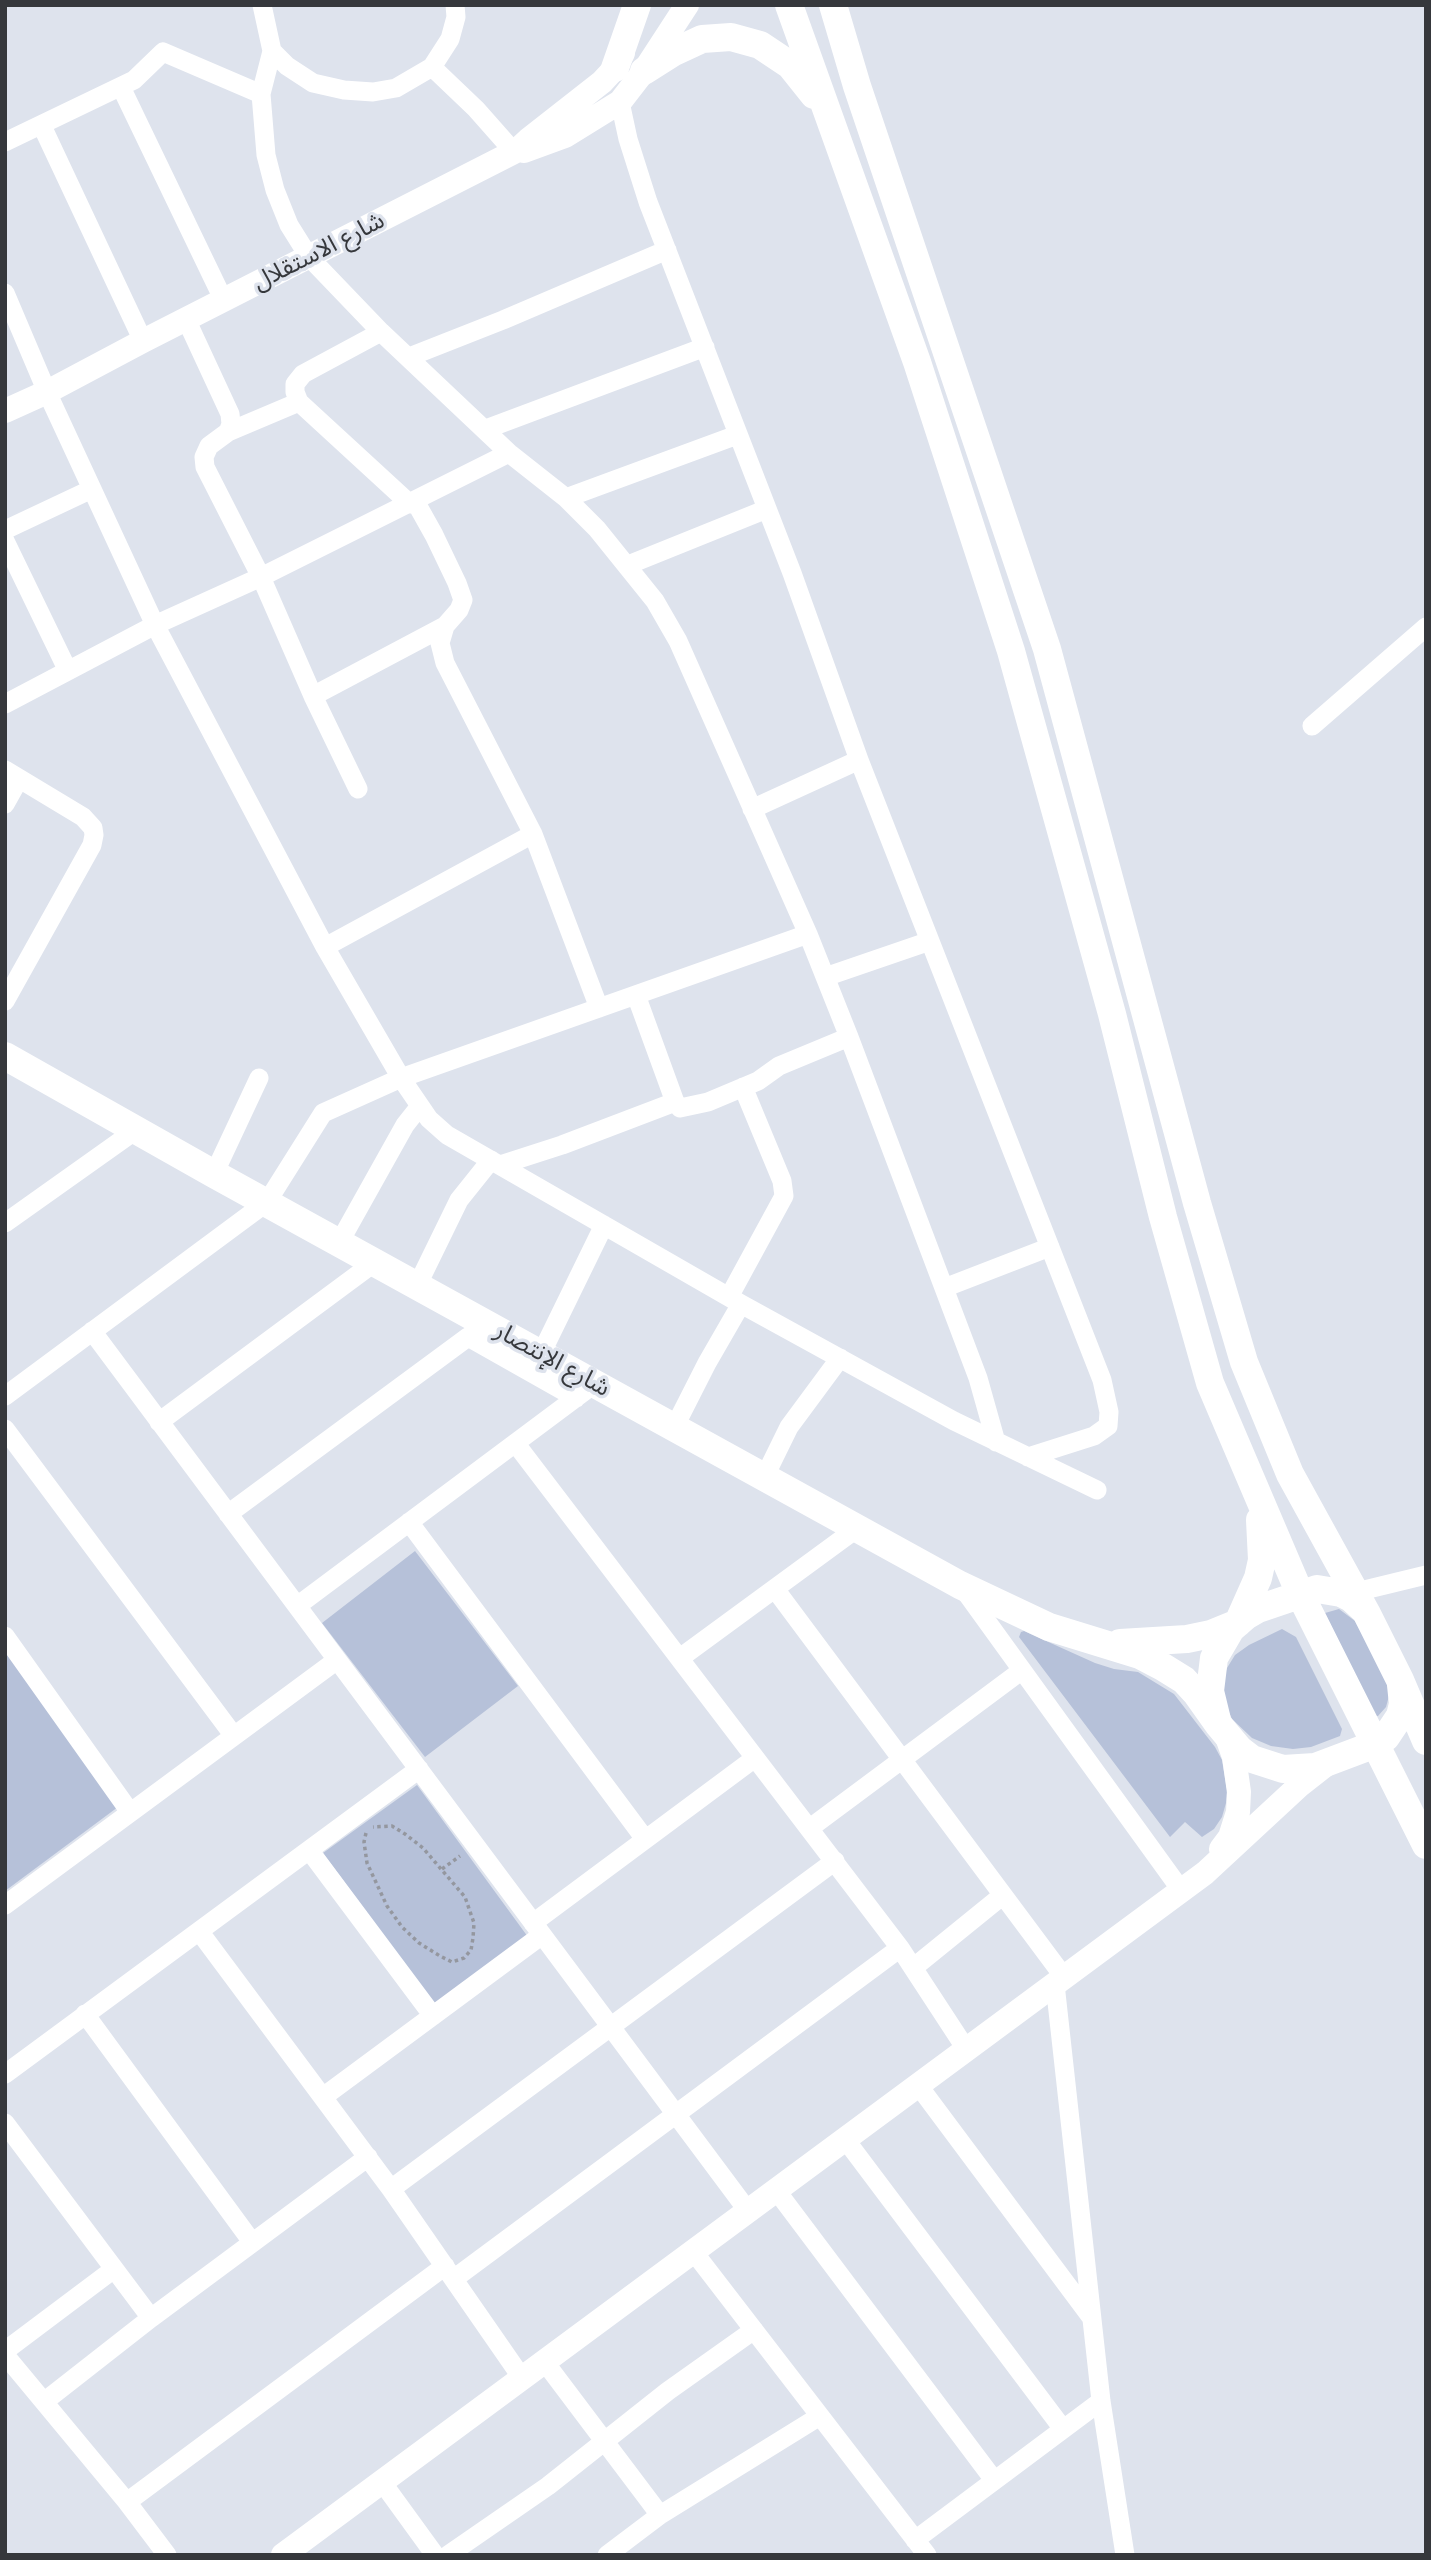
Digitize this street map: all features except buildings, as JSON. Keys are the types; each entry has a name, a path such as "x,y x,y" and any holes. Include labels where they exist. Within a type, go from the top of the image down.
{"main road":[{"path":"615,68 637,5"},
{"path":"789,5 917,362 1011,651 1112,1014 1163,1217 1210,1383 1300,1594 1426,1845"},
{"path":"833,5 857,86 1047,649 1197,1203 1244,1362 1290,1474 1362,1603 1426,1741"},
{"path":"643,71 674,51 702,39 731,37 760,45 790,65 828,114"},
{"name":"شارع الإنتصار","path":"7,1059 541,1354 586,1391 674,1428 960,1585 1049,1627 1140,1655 1184,1680 1223,1731 1252,1759 1283,1769 1315,1767 1376,1744"},
{"path":"1223,1731 1210,1691 1210,1674 1221,1643 1238,1623 1258,1578 1262,1560 1258,1500"},
{"path":"1108,1644 1187,1639 1211,1634 1238,1623 1258,1609 1317,1589 1341,1592 1360,1605 1362,1603"},
{"path":"1376,1744 1386,1737 1399,1716 1402,1704 1400,1680"}],"street":[{"path":"262,5 272,51 261,94 266,155 275,190 289,225 309,257 382,332 509,453 566,498 597,529 655,601 678,642 808,934 849,1037 978,1378 996,1442"},
{"path":"272,51 287,66 313,83 344,90 373,92 396,88 432,67 450,39 456,16 455,5"},
{"name":"شارع الاستقلال","path":"5,411 515,152 602,82 615,68 649,5"},
{"path":"432,67 476,109 515,152 527,151 565,136 620,102 687,5"},
{"path":"5,142 134,80 163,52 261,94"},
{"path":"121,87 224,301"},
{"path":"620,102 632,151 667,250 767,509 859,760 1102,1380 1109,1412 1108,1426 1094,1436 1028,1457"},
{"path":"42,126 143,341"},
{"path":"409,357 667,250"},
{"path":"5,293 47,392 155,625 325,947 401,1078 429,1119 447,1135 735,1300 996,1442 1097,1490"},
{"path":"186,319 227,404 231,424 228,432"},
{"path":"313,696 445,626 459,610 463,600 435,534 412,502 299,402 295,384 303,374 382,332"},
{"path":"486,429 705,348"},
{"path":"299,402 228,432 209,446 204,457 205,467 261,577 313,696 358,789"},
{"path":"566,498 737,435"},
{"path":"5,704 155,625 261,577 509,453"},
{"path":"5,530 92,489"},
{"path":"628,565 767,509"},
{"path":"5,541 68,671"},
{"path":"445,626 440,643 445,663 533,834 600,1008"},
{"path":"1312,726 1426,627"},
{"path":"752,809 859,760"},
{"path":"5,804 12,775 83,817 93,828 94,835 92,845 5,1000"},
{"path":"325,947 533,834"},
{"path":"5,1396 267,1202 323,1113 401,1078 808,934"},
{"path":"825,977 930,941"},
{"path":"636,995 680,1108 694,1106 758,1081 779,1066 849,1037"},
{"path":"214,1174 259,1078"},
{"path":"674,1428 707,1363 783,1196 782,1181 743,1087"},
{"path":"416,1286 459,1200 496,1163 562,1145 676,1102"},
{"path":"339,1242 405,1125 420,1106"},
{"path":"5,1223 136,1129"},
{"path":"541,1354 604,1225"},
{"path":"944,1288 1050,1247"},
{"path":"159,1422 375,1262"},
{"path":"92,1332 748,2211"},
{"path":"228,1514 468,1337 586,1391 296,1606"},
{"path":"764,1478 789,1427 840,1358"},
{"path":"5,1429 234,1736"},
{"path":"516,1444 900,1948 966,2049"},
{"path":"409,1522 645,1839"},
{"path":"680,1658 856,1529"},
{"path":"1362,1603 1426,1575"},
{"path":"960,1585 1181,1890"},
{"path":"775,1589 1003,1895 1059,1980 1101,2401 1125,2555"},
{"path":"5,1636 130,1812"},
{"path":"5,1905 337,1660"},
{"path":"810,1828 1021,1671"},
{"path":"1205,1873 1230,1836 1238,1812 1238,1776 1223,1731"},
{"path":"323,2097 433,2016 645,1839 755,1758"},
{"path":"283,2555 1205,1873 1300,1785 1330,1762"},
{"path":"5,2074 419,1769"},
{"path":"309,1850 433,2016"},
{"path":"391,2189 835,1861"},
{"path":"913,1968 1003,1895"},
{"path":"199,1931 368,2157 522,2378"},
{"path":"127,2502 676,2114 900,1948"},
{"path":"85,2014 251,2242"},
{"path":"918,2085 1092,2319"},
{"path":"5,2123 150,2318"},
{"path":"845,2139 1062,2429"},
{"path":"45,2401 150,2318 368,2157"},
{"path":"776,2190 994,2480"},
{"path":"694,2251 919,2549 994,2480 1101,2401"},
{"path":"114,2269 5,2353 167,2555"},
{"path":"449,2555 548,2486 668,2391 754,2330"},
{"path":"544,2361 660,2515"},
{"path":"607,2555 660,2515 820,2416"},
{"path":"382,2482 435,2555"}],"path":[{"path":"391,1826 405,1834 423,1848 465,1897 474,1923 471,1950 464,1958 452,1962 440,1956 419,1943 402,1927 387,1906 367,1863 364,1842 368,1827 391,1826"}],"shaded area":[{"path":"415,1551 518,1686 425,1757 322,1623"},
{"path":"1339,1609 1355,1621 1389,1684 1386,1707 1378,1716 1375,1716 1325,1613"},
{"path":"1282,1629 1296,1637 1342,1729 1340,1736 1311,1747 1293,1749 1271,1746 1252,1738 1232,1719 1224,1693 1223,1679 1227,1668 1235,1655 1249,1645"},
{"path":"1024,1631 1095,1663 1138,1672 1174,1694 1222,1760 1227,1790 1226,1803 1222,1817 1214,1829 1202,1837 1185,1822 1170,1837 1019,1637"},
{"path":"5,1646 122,1804 5,1891"},
{"path":"417,1785 528,1937 435,2005 323,1853"}]}
